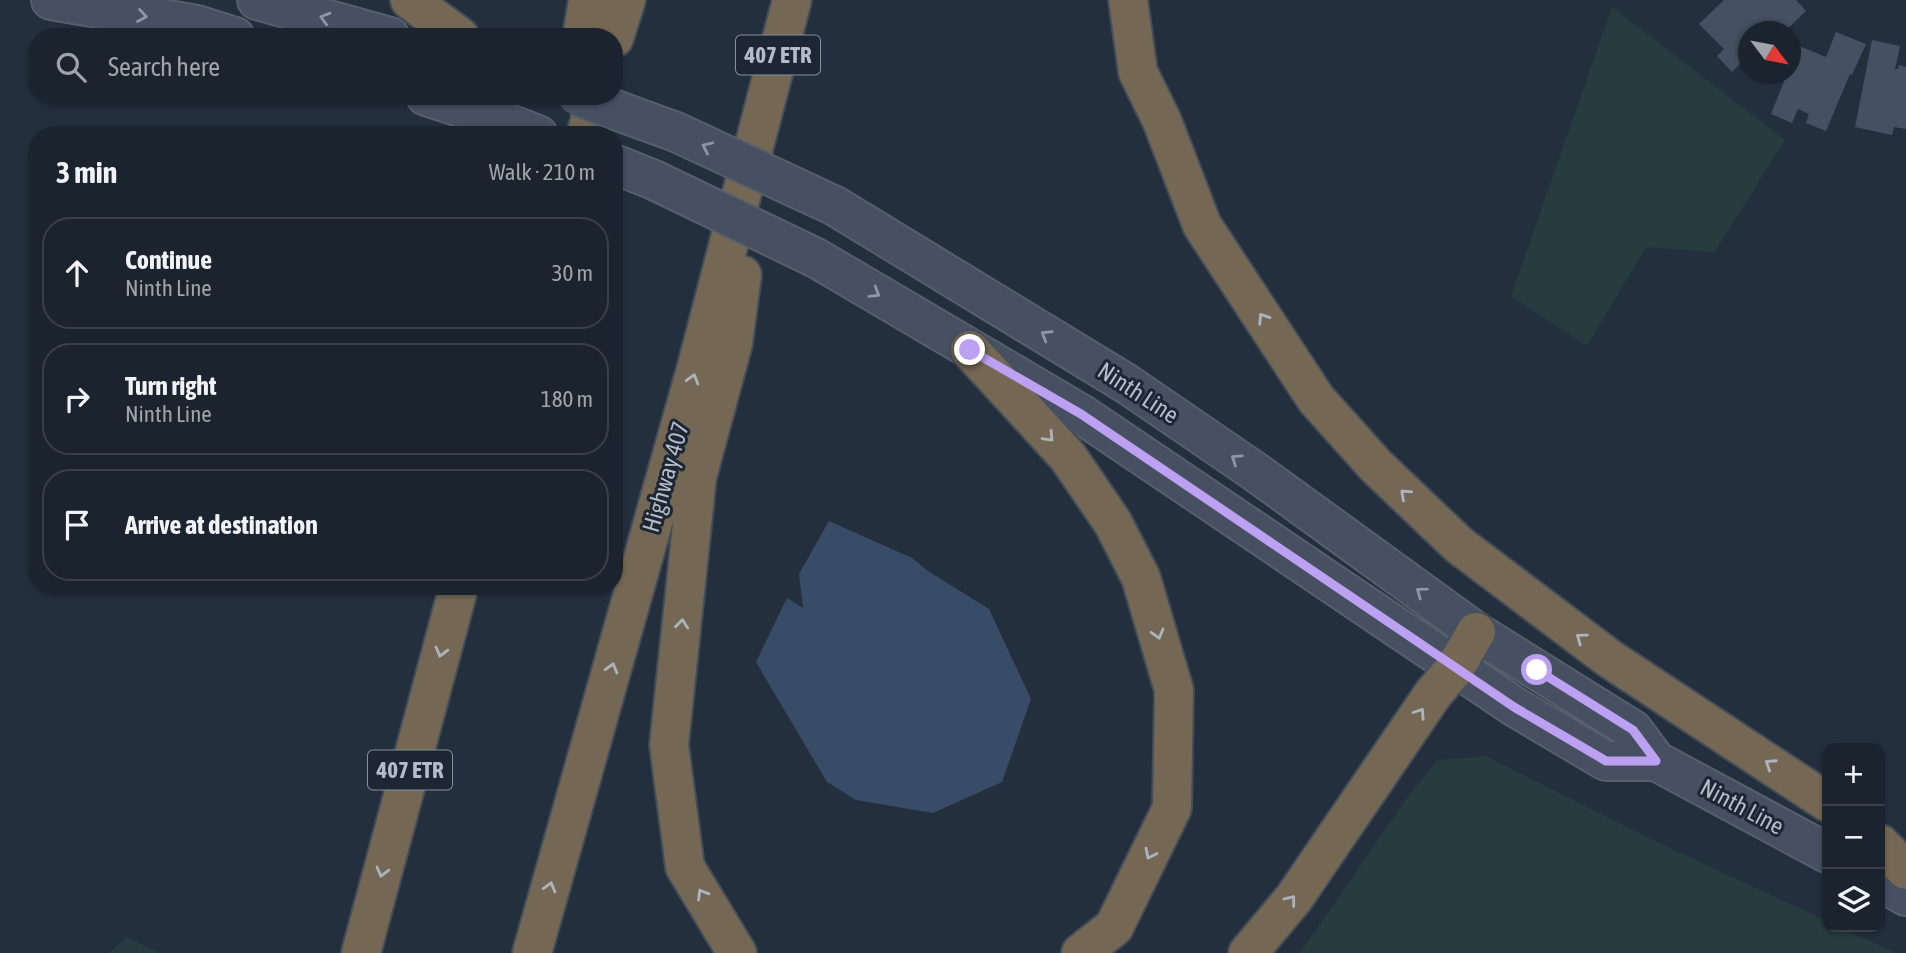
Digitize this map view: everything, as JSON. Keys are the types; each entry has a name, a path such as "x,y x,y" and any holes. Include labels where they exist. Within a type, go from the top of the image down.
{"highway":[{"path":"410,0 448,28"},
{"path":"583,28 588,0"},
{"path":"617,28 625,0"},
{"name":"Highway 407","path":"532,953 697,366 792,0"},
{"path":"1128,0 1138,72 1162,121 1202,226 1316,399 1376,466 1459,545 1610,659 1822,799"},
{"path":"567,126 572,105"},
{"path":"589,126 594,105"},
{"path":"737,953 685,867 670,745 697,477 733,343 763,110"},
{"path":"970,350 1068,457 1114,523 1141,578 1174,690 1172,808 1114,927 1081,953"},
{"name":"407 ETR","path":"361,953 457,595"},
{"path":"1248,953 1294,898 1433,694 1455,668 1476,632"},
{"path":"1885,849 1906,870"}],"main road":[{"path":"51,0 206,28"},
{"path":"257,0 358,28"},
{"path":"454,105 514,126"},
{"name":"Ninth Line","path":"600,105 676,132 835,206 1127,384 1257,473 1476,632 1633,730 1656,761 1822,850"},
{"name":"Ninth Line","path":"623,168 816,258 1081,414 1514,707 1606,761 1656,761"},
{"path":"1885,884 1906,896"}],"green space":[{"path":"1612,7 1785,140 1715,252 1646,247 1587,346 1511,296"},
{"path":"1486,756 1659,843 1822,919 1822,932 1850,932 1896,953 1300,953 1409,795 1438,760"},
{"path":"127,937 160,953 109,953"}],"water":[{"path":"829,521 912,558 989,609 1031,699 1002,782 933,813 856,800 827,782 756,662 787,598 803,608 799,574"}],"building":[{"path":"1724,0 1796,0 1806,11 1796,21 1738,21 1738,66 1732,72 1717,56 1724,49 1699,24"},
{"path":"1836,32 1866,44 1826,131 1806,123 1809,114 1798,109 1792,123 1771,114 1783,84 1801,84 1801,47 1826,57"},
{"path":"1872,40 1900,46 1895,69 1898,69 1899,65 1906,67 1906,129 1894,127 1892,135 1855,127"}],"route":[{"path":"970,350 1081,414 1514,707 1606,761 1656,761 1633,730 1537,670"}]}
